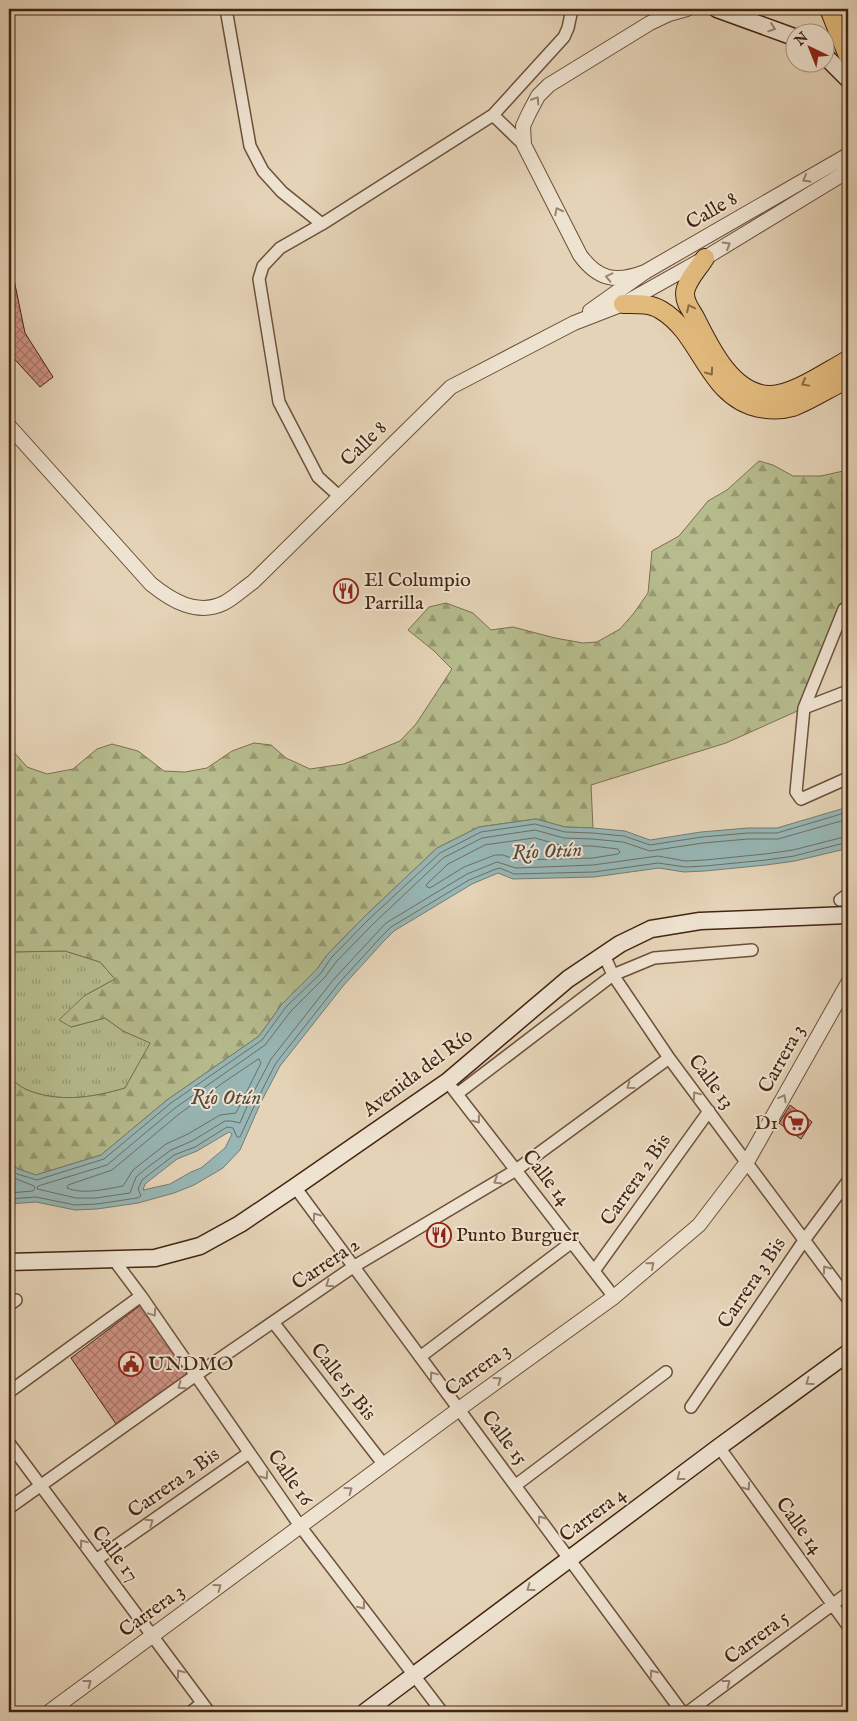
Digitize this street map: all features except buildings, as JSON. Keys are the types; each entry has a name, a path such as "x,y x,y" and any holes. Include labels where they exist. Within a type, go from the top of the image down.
{"main road":[{"path":"717,9 784,33"},
{"path":"829,9 848,56"},
{"path":"834,64 848,79"},
{"path":"705,258 689,281 685,294 688,306 725,367 742,386 753,392 777,395 790,391 848,360"},
{"path":"623,304 649,305 669,315 690,340 722,387 742,402 754,407 768,410 793,406 848,379"},
{"name":"Avenida del Río","path":"9,1262 155,1258 200,1246 240,1224 452,1088 568,979 620,944 651,929 683,922 848,915"},
{"name":"Carrera 4","path":"365,1712 719,1447 848,1353"}],"street":[{"path":"226,9 250,146 263,171 282,192 322,224"},
{"path":"339,496 318,477 279,402 259,279 263,266 280,248 322,224 493,115 564,37 572,9"},
{"path":"524,146 523,126 538,96 550,85 650,23 669,14 687,9"},
{"path":"493,115 524,146 580,255 588,266 600,274 614,279 628,278 645,272"},
{"name":"Calle 8","path":"9,426 151,584 166,597 181,604 195,607 208,608 224,603 246,587 451,387 574,322 645,272 848,155"},
{"name":"Calle 8","path":"574,322 623,304 705,258 848,171"},
{"path":"844,609 804,708 796,792 801,799 848,778"},
{"path":"804,708 848,691"},
{"path":"452,1088 613,975 654,958 752,950"},
{"name":"Calle 13","path":"604,954 613,975 669,1058 848,1299"},
{"name":"Carrera 3","path":"48,1712 614,1297 699,1226 747,1162 848,983"},
{"name":"Carrera 2","path":"9,1508 196,1375 354,1267 516,1170 669,1058"},
{"name":"Calle 14","path":"452,1088 614,1297"},
{"name":"Carrera 2 Bis","path":"594,1271 708,1111"},
{"name":"Carrera 3 Bis","path":"691,1407 804,1239 848,1181"},
{"name":"Calle 15","path":"295,1187 682,1712"},
{"path":"420,1357 572,1242"},
{"name":"Calle 16","path":"114,1260 300,1526 442,1712"},
{"path":"9,1392 141,1296"},
{"name":"Calle 15 Bis","path":"273,1322 384,1464"},
{"path":"516,1485 666,1372"},
{"name":"Calle 17","path":"9,1443 205,1708"},
{"name":"Calle 14","path":"719,1447 848,1626"},
{"name":"Carrera 2 Bis","path":"96,1560 250,1453"},
{"name":"Carrera 5","path":"688,1712 848,1593"},
{"path":"191,1712 205,1708"}],"green space":[{"path":"759,461 773,465 793,476 821,476 848,470 848,609 804,708 726,743 591,785 593,828 565,827 536,819 479,827 437,848 327,955 317,969 282,1004 259,1036 167,1100 101,1155 36,1175 18,1169 9,1162 9,1078 25,1089 49,1096 75,1097 113,1091 125,1088 150,1043 123,1031 105,1018 71,1027 59,1020 84,996 115,979 100,962 65,951 9,952 9,741 12,750 27,767 47,774 73,769 97,749 112,744 138,751 164,771 185,772 207,768 232,751 254,743 271,745 286,758 310,769 344,764 400,741 416,724 452,669 433,650 408,630 429,607 446,603 473,613 491,630 513,627 583,643 597,642 620,629 648,593 652,551 679,536 708,501 727,490"},
{"path":"65,951 100,962 115,979 84,996 71,1027 105,1018 123,1031 151,1043 125,1088 87,1096 49,1096 25,1089 9,1078 9,952"}],"water":[{"name":"Río Otún","path":"848,807 848,847 795,861 705,871 684,872 659,868 594,877 513,879 498,873 472,884 394,931 343,986 280,1066 261,1102 240,1150 223,1168 194,1185 138,1203 75,1210 36,1202 9,1204 9,1162 18,1169 36,1175 101,1155 167,1100 259,1036 282,1004 364,917 437,848 479,827 536,819 565,827 625,831 650,840 701,832 748,828 777,828","holes":["229,1132 232,1134 225,1148 201,1168 170,1184 143,1190 145,1184 177,1159 197,1151"]}],"place":[{"name":"El Columpio Parrilla","path":"346,591"},
{"name":"D1","path":"796,1123"},
{"name":"Punto Burguer","path":"439,1235"},
{"name":"UNDMO","path":"131,1364"}]}
